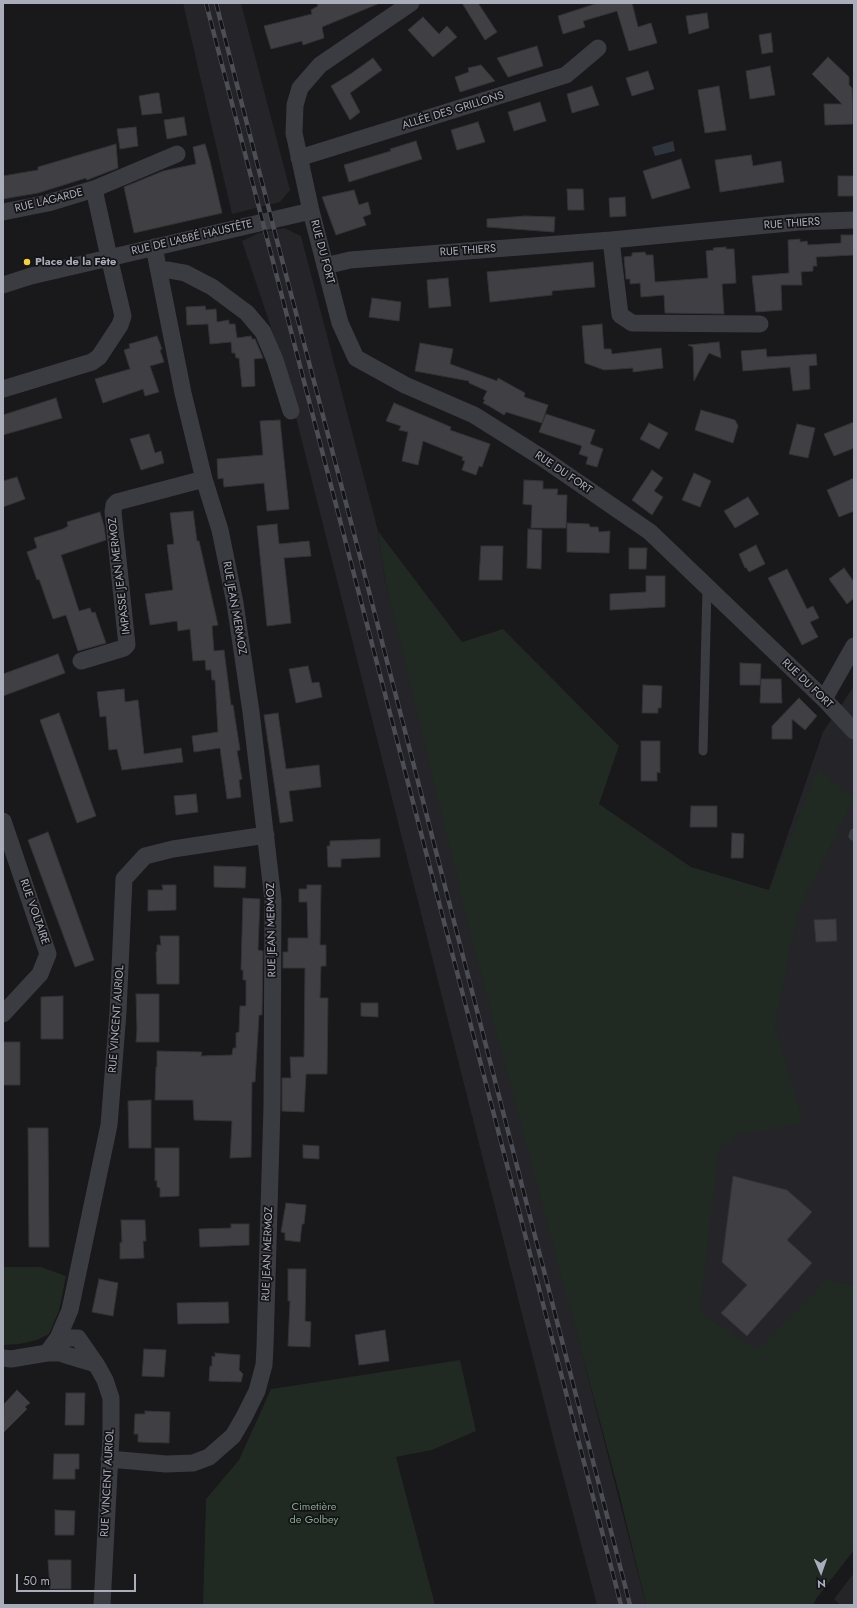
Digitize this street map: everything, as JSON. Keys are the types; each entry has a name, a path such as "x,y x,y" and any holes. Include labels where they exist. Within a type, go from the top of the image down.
{"street":[{"name":"RUE DU FORT","path":"411,3 320,65 300,88 295,105 294,133 311,211 340,324 356,358 405,385 474,415 544,459 650,532 824,699 854,731"},
{"name":"ALLÉE DES GRILLONS","path":"299,158 566,75 598,48"},
{"name":"RUE LAGARDE","path":"3,212 48,203 94,189 177,154"},
{"name":"RUE LAGARDE","path":"3,388 92,362 120,325 123,316 94,189"},
{"name":"RUE DE L'ABBÉ HAUSTÊTE","path":"3,285 31,276 311,211"},
{"name":"RUE THIERS","path":"325,266 350,260 611,240 799,222 854,220"},
{"path":"611,240 620,315 632,323 760,324"},
{"name":"RUE JEAN MERMOZ","path":"109,1459 166,1464 193,1463 209,1457 233,1436 258,1391 264,1365 272,1106 274,996 273,900 266,835 235,603 220,530 204,479 184,393 154,247"},
{"path":"160,272 168,270 185,273 212,287 247,313 263,332 275,360 291,410"},
{"name":"IMPASSE JEAN MERMOZ","path":"81,661 124,648 127,645 113,512 114,506 117,502 204,479"},
{"path":"824,699 854,646"},
{"name":"RUE VOLTAIRE","path":"3,821 48,954 40,974 3,1014"},
{"name":"RUE VINCENT AURIOL","path":"56,1348 70,1310 109,1126 118,1012 124,879 145,856 173,849 266,835"},
{"name":"RUE VINCENT AURIOL","path":"70,1310 78,1338 105,1380 111,1398 102,1605"},
{"path":"6,1361 56,1348 78,1338"},
{"path":"56,1348 96,1364"}],"lane":[{"path":"703,751 707,588"}],"shaded area":[{"path":"183,3 241,3 290,190 280,202 232,214"},
{"path":"673,141 675,151 655,156 652,147"},
{"path":"284,228 301,236 378,531 385,580 646,1605 597,1605 555,1445 280,354 242,241 259,233"},
{"path":"854,686 854,1318 789,1384 683,1359 672,1172 823,732"},
{"path":"854,1573 854,1605 840,1605 834,1599"}],"green space":[{"path":"378,531 462,642 503,629 619,746 599,804 691,867 769,890 818,768 854,798 798,913 775,1026 804,1124 737,1135 719,1151 700,1312 757,1349 828,1279 854,1286 854,1550 813,1605 646,1605 619,1493 473,945 385,580"},
{"path":"3,1267 41,1267 66,1276 59,1311 49,1334 37,1340 19,1344 3,1345"},
{"name":"Cimetière de Golbey","path":"460,1360 476,1431 432,1450 396,1457 435,1605 203,1605 206,1499 239,1460 271,1389"}],"building":[{"path":"317,3 380,3 322,27 324,38 303,45 302,41 271,49 264,26 312,14 311,10 318,6"},
{"path":"462,3 478,3 497,32 485,40"},
{"path":"598,3 632,3 638,27 651,23 657,43 629,51 617,11 583,21 585,27 563,34 558,16"},
{"path":"707,13 709,28 689,34 686,16"},
{"path":"423,17 439,34 447,26 457,37 433,57 408,30"},
{"path":"771,33 773,52 762,54 759,35"},
{"path":"537,46 543,66 508,77 497,58"},
{"path":"828,57 849,77 849,85 852,88 853,124 825,125 824,104 842,104 812,74"},
{"path":"373,58 382,70 350,93 360,112 350,120 331,86"},
{"path":"481,65 495,81 460,92 455,77 469,72 468,68"},
{"path":"770,66 775,95 750,99 746,71"},
{"path":"648,71 654,89 632,96 626,78"},
{"path":"592,86 599,105 572,113 567,94"},
{"path":"719,86 726,130 705,133 698,90"},
{"path":"159,93 162,113 142,115 139,96"},
{"path":"540,102 546,121 514,131 508,112"},
{"path":"184,117 187,135 167,139 164,120"},
{"path":"478,122 485,142 457,150 451,130"},
{"path":"136,127 138,146 120,149 117,129"},
{"path":"416,141 422,159 349,182 344,165 391,151 390,149"},
{"path":"116,144 118,168 87,180 86,178 38,193 3,199 3,176 38,170 38,167"},
{"path":"205,144 222,213 134,233 124,187 163,171 196,164 193,147"},
{"path":"751,155 753,166 781,161 784,182 720,192 715,160"},
{"path":"681,159 690,188 652,199 643,171"},
{"path":"838,176 854,176 854,196 838,196"},
{"path":"567,189 583,189 584,210 568,210"},
{"path":"354,190 359,205 368,202 371,214 363,217 366,225 336,235 322,197"},
{"path":"625,197 626,216 610,217 609,198"},
{"path":"525,216 555,217 554,232 487,227 487,219"},
{"path":"841,235 854,235 854,255 816,257 817,266 813,266 813,271 801,272 802,285 781,285 782,310 756,312 752,276 789,273 788,240 800,239 800,242 807,241 808,245 841,243"},
{"path":"726,247 726,249 734,249 736,283 722,284 724,314 665,313 664,295 641,297 640,283 630,284 630,279 626,279 624,257 632,256 632,253 645,252 646,255 653,255 655,282 708,278 706,251 714,250 713,248"},
{"path":"593,262 595,287 552,291 552,295 490,302 487,272"},
{"path":"448,278 451,306 429,308 427,280"},
{"path":"372,298 401,302 399,321 369,317"},
{"path":"205,306 206,310 216,309 217,322 229,320 229,324 235,324 237,338 251,336 252,339 255,339 263,358 254,359 255,386 242,387 239,358 236,358 235,353 232,353 231,342 210,344 208,324 187,325 186,307"},
{"path":"602,324 604,349 611,349 612,354 661,348 663,368 633,372 633,368 604,370 585,363 582,326"},
{"path":"157,336 162,349 160,350 164,362 150,366 159,392 145,396 143,389 103,403 95,379 130,369 124,350 130,348 129,344"},
{"path":"719,342 721,358 709,353 694,381 693,347 688,345"},
{"path":"420,343 453,349 450,364 497,381 498,378 525,393 524,397 548,405 542,423 506,412 504,415 483,403 485,400 483,399 487,391 469,383 469,381 415,371"},
{"path":"766,349 767,357 816,354 817,365 809,366 810,389 793,391 790,367 743,371 741,351"},
{"path":"56,398 62,418 3,435 3,415"},
{"path":"394,403 451,427 450,430 490,444 482,467 479,466 476,475 462,470 465,461 462,460 463,457 423,441 418,465 402,461 408,432 399,430 401,426 386,421"},
{"path":"701,410 735,420 738,426 733,443 695,430"},
{"path":"546,414 595,430 590,444 603,449 597,467 586,464 588,457 579,454 582,446 539,432"},
{"path":"280,420 289,509 267,511 264,483 224,487 223,478 218,479 217,459 263,455 260,421"},
{"path":"854,422 854,448 834,456 824,434"},
{"path":"649,423 668,433 659,449 640,439"},
{"path":"797,424 815,428 808,458 789,454"},
{"path":"149,434 155,453 161,451 164,463 141,470 130,439"},
{"path":"652,470 663,478 654,491 663,497 652,515 632,500"},
{"path":"694,473 711,481 700,507 682,500"},
{"path":"17,477 25,499 3,507 3,481"},
{"path":"854,478 854,511 839,517 827,490"},
{"path":"524,480 543,481 543,489 558,489 557,495 567,495 566,528 531,528 532,505 523,504"},
{"path":"748,497 759,514 735,528 724,511"},
{"path":"193,511 197,541 199,541 218,625 212,626 214,651 224,650 231,705 233,705 240,750 237,751 242,779 239,780 241,797 227,799 220,748 194,752 192,736 218,732 215,680 212,680 211,670 206,670 205,660 193,661 190,629 178,631 177,621 150,625 145,594 173,590 167,545 174,544 170,513"},
{"path":"100,512 106,540 61,555 79,611 90,608 92,613 95,612 106,643 78,651 66,615 53,619 39,579 37,580 27,552 37,548 34,538 63,529 68,526 67,522"},
{"path":"567,523 589,524 590,527 598,527 599,532 610,531 609,553 567,552"},
{"path":"277,524 279,544 309,541 311,556 284,558 291,623 267,626 257,526"},
{"path":"528,529 542,530 541,569 527,568"},
{"path":"756,545 765,564 749,572 746,567 745,568 739,554"},
{"path":"481,546 503,546 502,580 479,580"},
{"path":"629,548 647,548 646,569 629,569"},
{"path":"844,568 854,582 854,598 847,604 829,579"},
{"path":"787,569 807,609 813,606 819,618 810,622 818,637 802,645 768,578"},
{"path":"646,576 665,576 665,607 610,610 610,594 646,592"},
{"path":"58,654 65,673 3,696 3,674"},
{"path":"740,663 761,664 760,685 740,685"},
{"path":"308,666 312,683 319,682 322,697 296,703 289,669"},
{"path":"761,679 781,679 782,703 760,703"},
{"path":"643,685 662,686 661,708 658,708 658,713 642,713"},
{"path":"124,689 125,702 138,700 144,754 181,748 183,762 122,770 117,749 109,750 106,716 100,717 97,692"},
{"path":"799,698 817,716 805,730 792,719 792,739 772,739 772,726"},
{"path":"59,713 96,816 77,823 40,720"},
{"path":"278,713 286,769 319,765 321,787 289,791 293,821 280,823 264,715"},
{"path":"641,741 660,741 660,773 657,772 657,781 641,781"},
{"path":"196,794 198,812 176,815 174,796"},
{"path":"691,806 717,806 717,827 690,827"},
{"path":"48,832 94,960 75,967 28,840"},
{"path":"732,833 744,834 743,858 731,858"},
{"path":"380,839 380,857 341,859 341,867 328,867 327,846 330,846 330,841"},
{"path":"214,866 246,867 245,888 214,887"},
{"path":"162,885 176,885 176,910 148,911 148,890 163,890"},
{"path":"307,885 321,885 320,945 326,945 326,966 321,966 320,998 328,998 327,1074 306,1074 304,1112 282,1111 282,1078 291,1078 290,1057 304,1057 305,968 283,968 283,952 288,952 288,938 308,938 307,902 299,902 299,889 307,889"},
{"path":"243,898 260,899 258,950 263,951 262,1015 259,1015 255,1082 252,1082 251,1157 230,1158 232,1121 194,1120 193,1100 155,1100 156,1067 157,1051 202,1052 201,1056 232,1055 233,1048 236,1048 236,1033 239,1032 240,1006 246,1006 246,980 243,980 243,970 241,970"},
{"path":"836,919 837,941 816,942 814,920"},
{"path":"160,936 179,936 179,984 157,984 156,952 157,945 161,945"},
{"path":"136,994 159,994 159,1042 136,1042"},
{"path":"63,996 63,1039 41,1039 41,997"},
{"path":"361,1003 378,1003 378,1017 361,1016"},
{"path":"3,1042 20,1042 20,1085 3,1085"},
{"path":"151,1100 151,1148 129,1148 128,1101"},
{"path":"28,1128 48,1128 49,1247 29,1247"},
{"path":"303,1145 319,1146 319,1159 303,1158"},
{"path":"155,1148 179,1148 179,1196 160,1197 160,1188 157,1187 157,1180 155,1181"},
{"path":"733,1176 787,1190 812,1212 787,1240 812,1263 747,1336 721,1313 747,1285 722,1262"},
{"path":"286,1203 306,1205 300,1242 285,1240 285,1233 281,1232"},
{"path":"121,1220 145,1220 146,1241 143,1241 144,1258 120,1259 120,1242 122,1243"},
{"path":"231,1224 249,1224 249,1245 200,1247 199,1229 231,1228"},
{"path":"288,1269 306,1269 305,1321 311,1322 310,1347 288,1346 290,1301 288,1301"},
{"path":"99,1279 118,1283 113,1316 92,1312"},
{"path":"228,1302 229,1323 178,1324 177,1303"},
{"path":"385,1330 389,1361 359,1365 355,1335"},
{"path":"144,1349 166,1350 164,1377 142,1376"},
{"path":"215,1353 240,1355 239,1370 243,1374 241,1382 209,1381 212,1356 215,1357"},
{"path":"17,1390 30,1403 25,1407 27,1409 3,1433 4,1404"},
{"path":"66,1393 85,1393 84,1425 65,1425"},
{"path":"145,1411 170,1412 169,1443 138,1442 138,1434 134,1434 135,1414 145,1414"},
{"path":"54,1454 79,1454 79,1469 75,1469 75,1479 53,1479"},
{"path":"55,1510 75,1511 74,1535 55,1535"},
{"path":"48,1560 71,1560 71,1589 50,1589"}],"railway":[{"path":"206,3 621,1605"},
{"path":"216,3 630,1605"}],"place":[{"name":"Place de la Fête","path":"27,262"}]}
